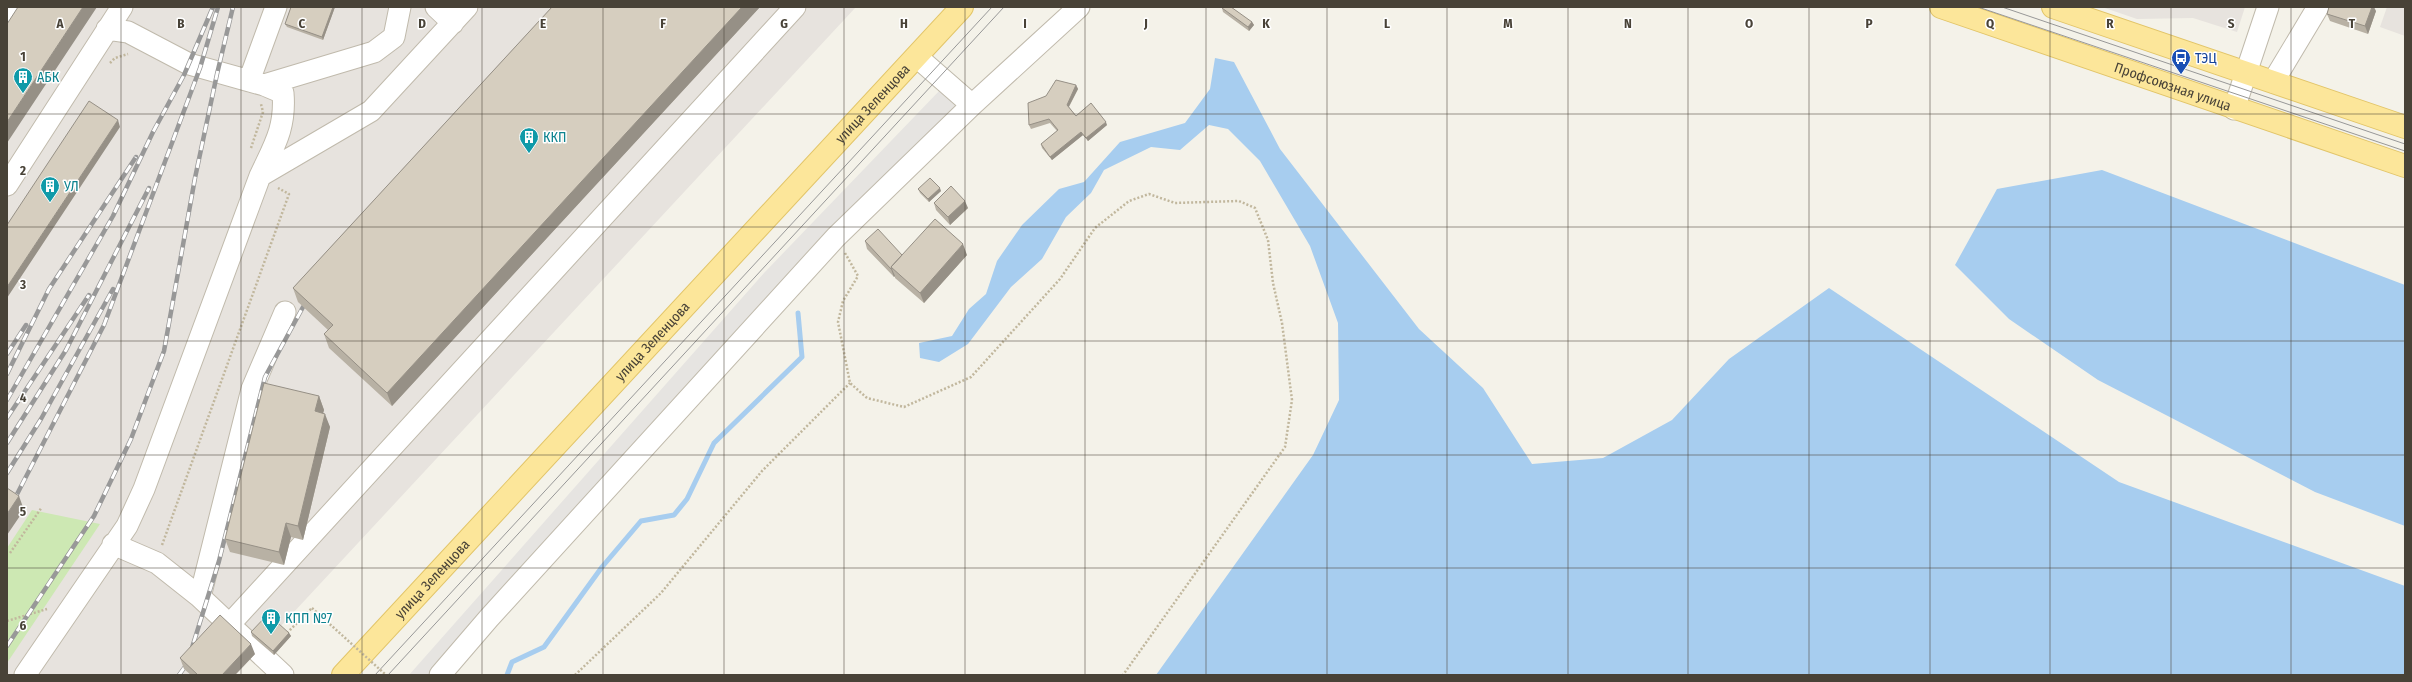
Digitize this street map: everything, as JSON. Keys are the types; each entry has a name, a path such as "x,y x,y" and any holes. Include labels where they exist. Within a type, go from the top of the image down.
{"main road":[{"name":"улица Зеленцова","path":"343,675 962,7"},
{"name":"Профсоюзная улица","path":"1941,7 2234,109 2405,166"},
{"path":"2053,7 2405,127"}],"lane":[{"path":"7,23 18,7"},
{"path":"7,185 122,7"},
{"path":"256,83 276,7"},
{"path":"256,83 374,52 394,37 400,7"},
{"path":"436,7 453,23"},
{"path":"260,176 371,111 467,7"},
{"path":"229,626 795,7"},
{"path":"440,675 489,618 836,237 972,105 1079,7"},
{"path":"2234,109 2268,7"},
{"path":"2273,82 2318,7"},
{"path":"25,675 127,526 144,489 260,176 282,130 284,109 283,93 256,83 189,64 128,32 107,29"},
{"path":"394,37 420,59"},
{"path":"917,57 972,105"},
{"path":"200,597 252,389 285,312"},
{"path":"114,544 157,562 200,597 229,626 283,675"}],"path":[{"path":"836,237 858,276 843,301 838,322 850,383 867,398 904,407 970,377 1060,279 1095,228 1129,201 1149,194 1175,203 1239,201 1255,208 1268,240 1273,283 1282,323 1292,400 1285,447 1123,675"},
{"path":"575,675 661,593 762,471 850,383"},
{"path":"10,553 42,507"},
{"path":"287,633 312,608 386,675"},
{"path":"7,621 48,609"}],"shaded area":[{"path":"7,7 856,7 280,627 291,636 274,655 255,654 236,675 7,675"},
{"path":"2102,7 2245,7 2237,32 2193,18 2137,19"},
{"path":"2387,7 2405,7 2405,36 2380,27"},
{"path":"941,89 963,108 808,251 674,409 433,675 409,675 764,273"}],"green space":[{"path":"32,510 100,524 7,663 7,548"}],"water":[{"path":"1215,58 1234,62 1280,149 1419,329 1483,388 1532,464 1603,458 1672,420 1729,359 1829,288 2119,482 2405,586 2405,675 1156,675 1313,455 1339,400 1338,323 1310,246 1260,161 1228,129 1209,125 1180,150 1151,147 1104,170 1091,193 1066,217 1042,259 1011,287 968,344 939,362 920,358 919,343 952,336 969,309 986,294 997,261 1022,225 1059,189 1084,182 1120,142 1185,123 1210,89"},
{"path":"2102,170 2405,285 2405,526 2315,492 2098,380 2009,319 1955,265 1997,189"}],"building":[{"name":"АБК","path":"18,7 83,7 7,122 7,24"},
{"path":"291,7 333,7 322,37 285,24"},
{"name":"ККП","path":"552,7 742,7 387,393 324,334 333,325 293,288"},
{"path":"1231,7 1252,22 1248,27 1222,8"},
{"path":"2329,7 2372,7 2365,26 2327,14"},
{"path":"1056,80 1076,85 1067,105 1076,116 1091,103 1106,122 1086,138 1081,132 1050,157 1041,144 1058,130 1049,119 1029,125 1028,103 1046,96"},
{"name":"УЛ","path":"89,101 118,120 7,287 7,225"},
{"path":"930,178 940,188 928,199 918,189"},
{"path":"951,186 965,201 948,217 934,203"},
{"path":"935,219 963,244 920,293 891,267"},
{"path":"878,229 902,255 891,267 892,269 865,241"},
{"path":"264,383 319,396 315,411 325,414 298,526 286,523 279,552 225,539"},
{"path":"7,488 19,496 7,514"},
{"name":"КПП №7","path":"268,614 289,633 273,651 251,632"},
{"path":"220,615 251,644 222,675 198,675 180,658"}],"waterway":[{"path":"507,675 512,662 544,647 602,567 641,521 674,515 687,499 714,443 802,357 798,313"}],"tram line":[{"path":"375,675 992,7"},
{"path":"388,675 1004,7"},
{"path":"1978,7 2405,151"},
{"path":"2002,7 2405,144"}],"railway":[{"path":"7,400 113,216 153,132 184,75 213,7"},
{"path":"13,502 104,325 200,68 218,7"},
{"path":"7,646 94,516 131,439 164,351 195,178 233,7"},
{"path":"7,374 49,289 136,157"},
{"path":"7,443 66,350 149,188"},
{"path":"7,473 41,419 113,289"},
{"path":"7,418 89,295"},
{"path":"179,675 187,664 219,561 265,377 303,307"},
{"path":"7,354 26,325"}],"place":[{"name":"ТЭЦ","path":"2181,75"},
{"name":"АБК","path":"23,94"},
{"name":"ККП","path":"529,154"},
{"name":"УЛ","path":"50,203"},
{"name":"КПП №7","path":"271,635"}]}
